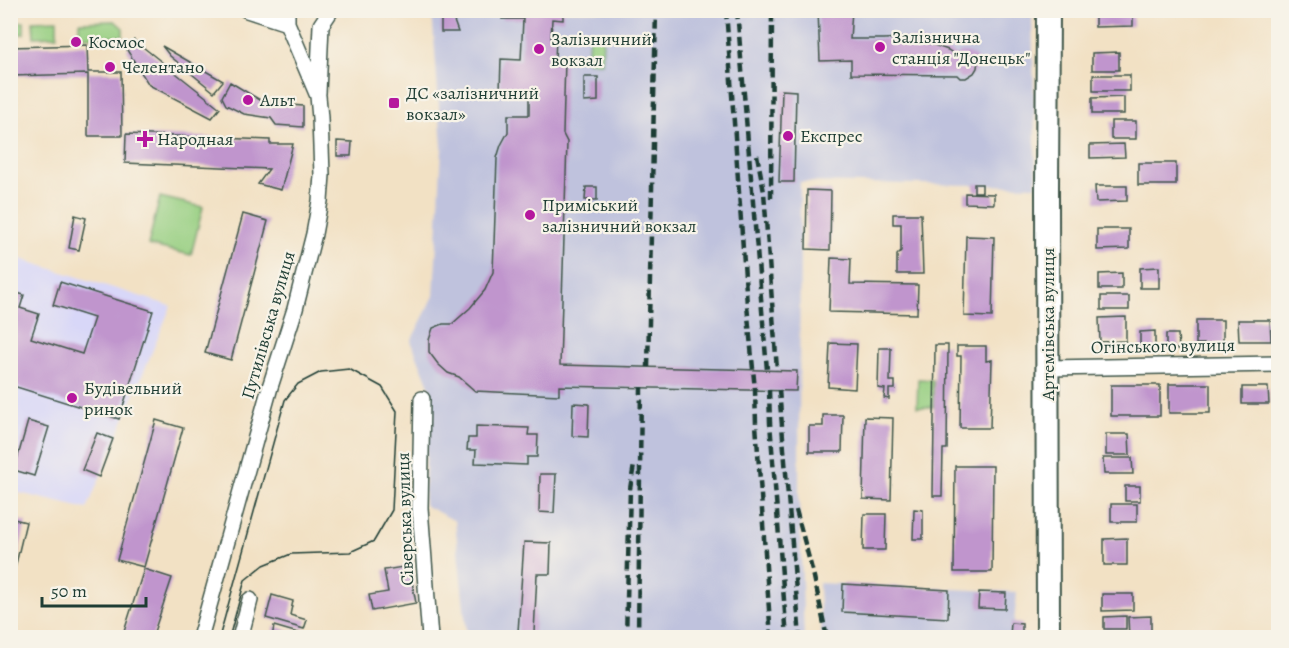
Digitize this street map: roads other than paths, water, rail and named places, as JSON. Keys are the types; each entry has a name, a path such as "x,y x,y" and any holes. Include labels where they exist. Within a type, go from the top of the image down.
{"main road":[{"name":"Артемівська вулиця","path":"1048,10 1048,638"}],"street":[{"path":"247,10 287,17"},
{"path":"318,96 321,25 331,10"},
{"name":"Путилівська вулиця","path":"200,638 270,387 295,309 320,201 322,176 318,96 287,17"},
{"name":"Огінського вулиця","path":"1048,368 1278,364"},
{"name":"Сіверська вулиця","path":"423,399 420,508 430,638"},
{"path":"240,638 250,600"}],"tram line":[{"path":"219,638 285,400 298,384 321,372 349,369 382,387 397,411 392,510 374,541 350,552 291,554 264,565 245,580 229,638"}],"railway":[{"path":"648,367 656,10"},
{"path":"726,10 771,638"},
{"path":"737,10 767,370"},
{"path":"771,198 772,10"},
{"path":"757,155 764,192 777,370"},
{"path":"638,638 641,387"},
{"path":"769,390 787,638"},
{"path":"779,390 800,638"},
{"path":"626,638 630,489 634,465"},
{"path":"796,510 827,638"}],"place":[{"name":"Космос","path":"76,42"},
{"name":"Залізнична станція \"Донецьк\"","path":"880,47"},
{"name":"Залізничний вокзал","path":"539,49"},
{"name":"Челентано","path":"110,67"},
{"name":"Альт","path":"248,100"},
{"name":"ДС «залізничний вокзал»","path":"394,103"},
{"name":"Експрес","path":"788,136"},
{"name":"Народная","path":"145,139"},
{"name":"Приміський залізничний вокзал","path":"530,215"},
{"name":"Будівельний ринок","path":"72,398"}]}
